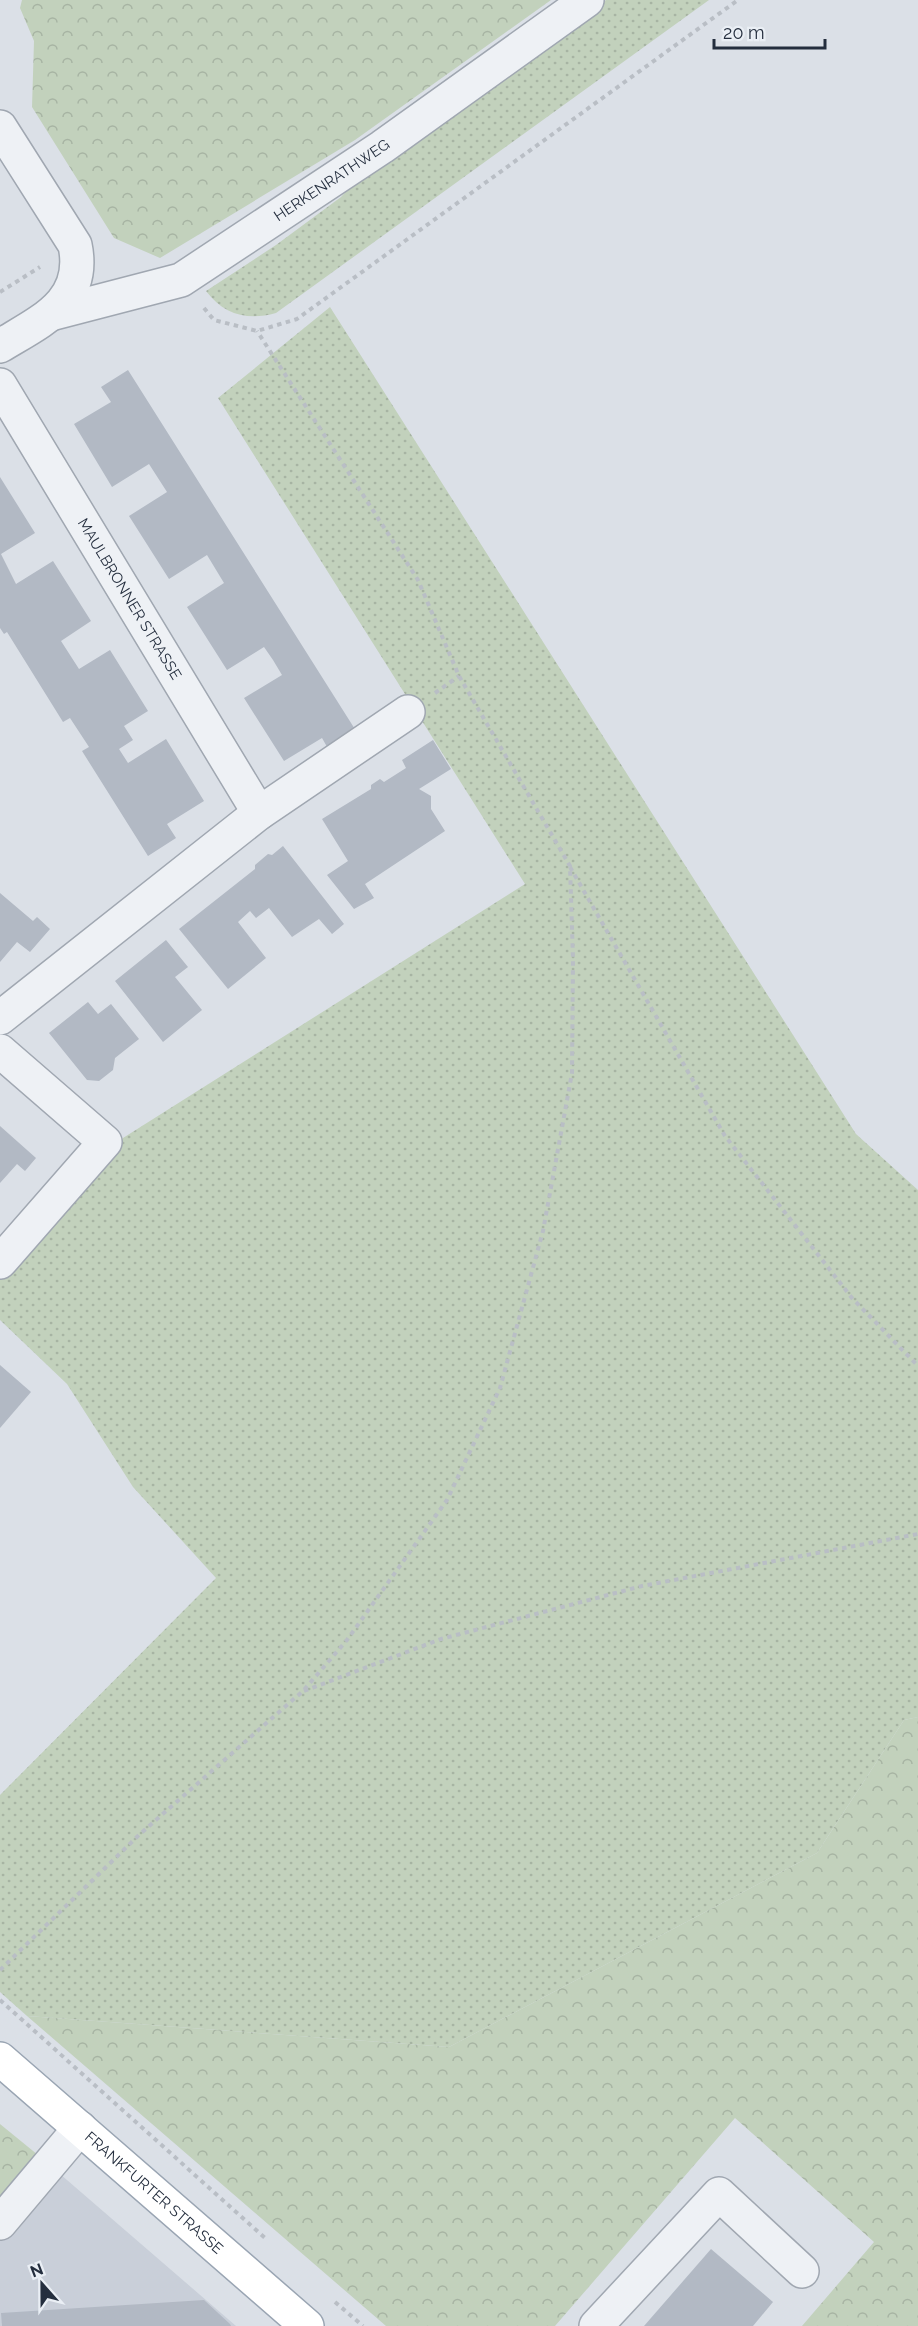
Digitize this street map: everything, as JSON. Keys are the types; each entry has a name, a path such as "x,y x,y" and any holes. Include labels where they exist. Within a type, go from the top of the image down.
{"main road":[{"name":"FRANKFURTER STRASSE","path":"0,2059 307,2326"}],"street":[{"name":"HERKENRATHWEG","path":"54,313 180,280 382,147 587,0"},
{"path":"0,127 75,245 78,261 76,278 54,313 0,346"},
{"name":"MAULBRONNER STRASSE","path":"0,385 259,813"},
{"path":"0,1018 259,813 408,712"},
{"path":"0,1051 105,1142 0,1262"},
{"path":"0,2223 80,2128"},
{"path":"596,2326 718,2194 802,2271"}],"path":[{"path":"180,280 214,320 258,331 297,319 738,0"},
{"path":"258,331 418,580 459,676 725,1136 852,1298 918,1366"},
{"path":"0,1970 140,1834 303,1691 347,1640 447,1500 500,1388 543,1231 572,1073 573,959 570,866"},
{"path":"303,1691 441,1639 620,1592 918,1534"},
{"path":"0,2000 265,2239"},
{"path":"327,2294 363,2326"}],"shaded area":[{"path":"38,2155 236,2326 0,2326 0,2199"}],"green space":[{"path":"22,0 551,0 355,140 160,258 114,238 32,107 34,41 20,8"},
{"path":"606,0 709,0 276,313 256,316 237,314 221,306 206,291 276,245 341,197 350,187"},
{"path":"330,307 856,1134 918,1190 918,1717 904,1720 817,1853 449,2047 27,2016 0,1992 0,1795 216,1578 133,1487 67,1384 0,1320 0,1271 123,1138 525,884 218,398"},
{"path":"918,1717 918,2326 802,2326 874,2242 735,2118 555,2326 386,2326 27,2016 449,2047 817,1853 904,1720"},
{"path":"0,2124 38,2155 0,2199"}],"building":[{"path":"128,370 358,734 330,752 322,738 284,761 244,698 282,675 273,660 264,647 227,670 187,607 224,583 207,555 169,579 129,516 167,492 149,464 112,487 74,424 111,402 101,387"},
{"path":"0,477 35,533 1,554 16,584 53,561 91,621 61,641 79,669 110,650 148,711 124,726 133,740 119,749 128,763 166,739 204,801 167,824 176,838 148,856 82,751 89,747 70,718 63,722 7,632 4,634 0,628"},
{"path":"433,740 451,769 419,789 431,796 431,809 445,831 365,884 374,898 354,909 327,875 348,861 322,819 371,789 371,785 380,779 384,782 406,768 402,760"},
{"path":"283,846 344,924 332,934 319,919 292,937 269,908 256,918 250,911 238,922 266,958 228,989 179,929 255,869 255,865 268,854 272,855"},
{"path":"0,893 33,921 37,917 50,929 30,952 17,942 0,962"},
{"path":"166,940 188,967 175,977 202,1010 163,1042 115,981"},
{"path":"88,1002 98,1014 111,1004 139,1039 115,1058 113,1070 99,1081 87,1080 49,1033"},
{"path":"0,1126 36,1158 25,1171 17,1164 0,1183"},
{"path":"0,1365 31,1392 0,1428"},
{"path":"711,2249 773,2302 753,2326 644,2326"},
{"path":"204,2300 231,2326 2,2326 1,2313"}]}
